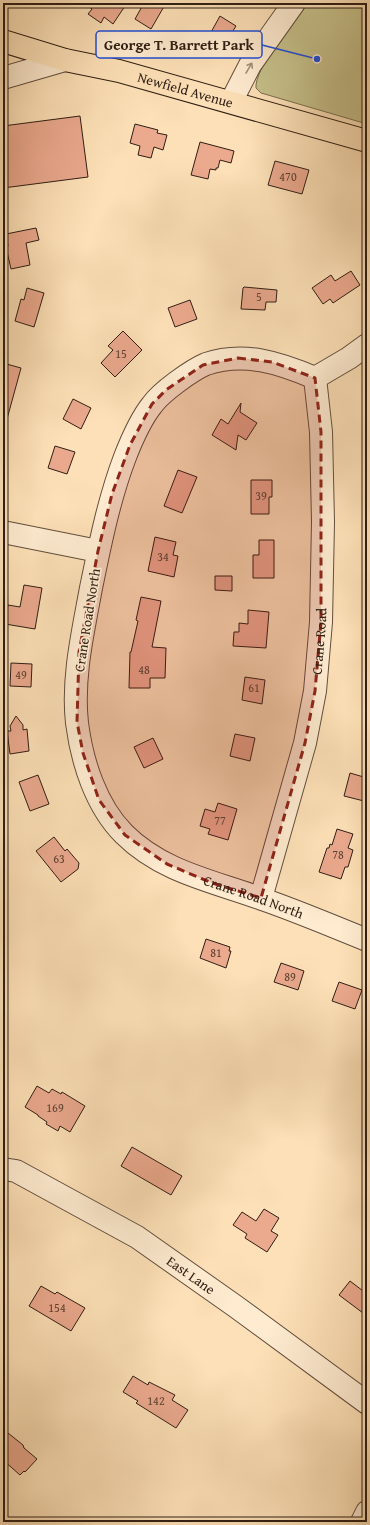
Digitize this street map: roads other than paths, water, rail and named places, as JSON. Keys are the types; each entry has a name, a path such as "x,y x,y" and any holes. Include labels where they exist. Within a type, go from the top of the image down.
{"main road":[{"name":"Newfield Avenue","path":"3,42 65,60 119,71 367,141"}],"street":[{"path":"231,102 250,65 294,3"},
{"path":"3,78 65,60"},
{"path":"315,378 349,358 367,345"},
{"name":"Crane Road North","path":"315,378 292,368 257,359 221,360 203,365 166,390 152,404 130,445 112,494 98,551 79,652 77,722 83,753 99,800 111,819 125,835 144,850 167,864 212,884 261,898 367,940"},
{"name":"Crane Road","path":"261,898 305,743 315,691 321,622 323,522 321,432 315,378"},
{"path":"3,532 98,551"},
{"name":"East Lane","path":"3,1169 16,1171 137,1237 235,1306 367,1403"},
{"path":"362,1522 367,1512"}],"place":[{"name":"George T. Barrett Park","path":"317,59"}]}
